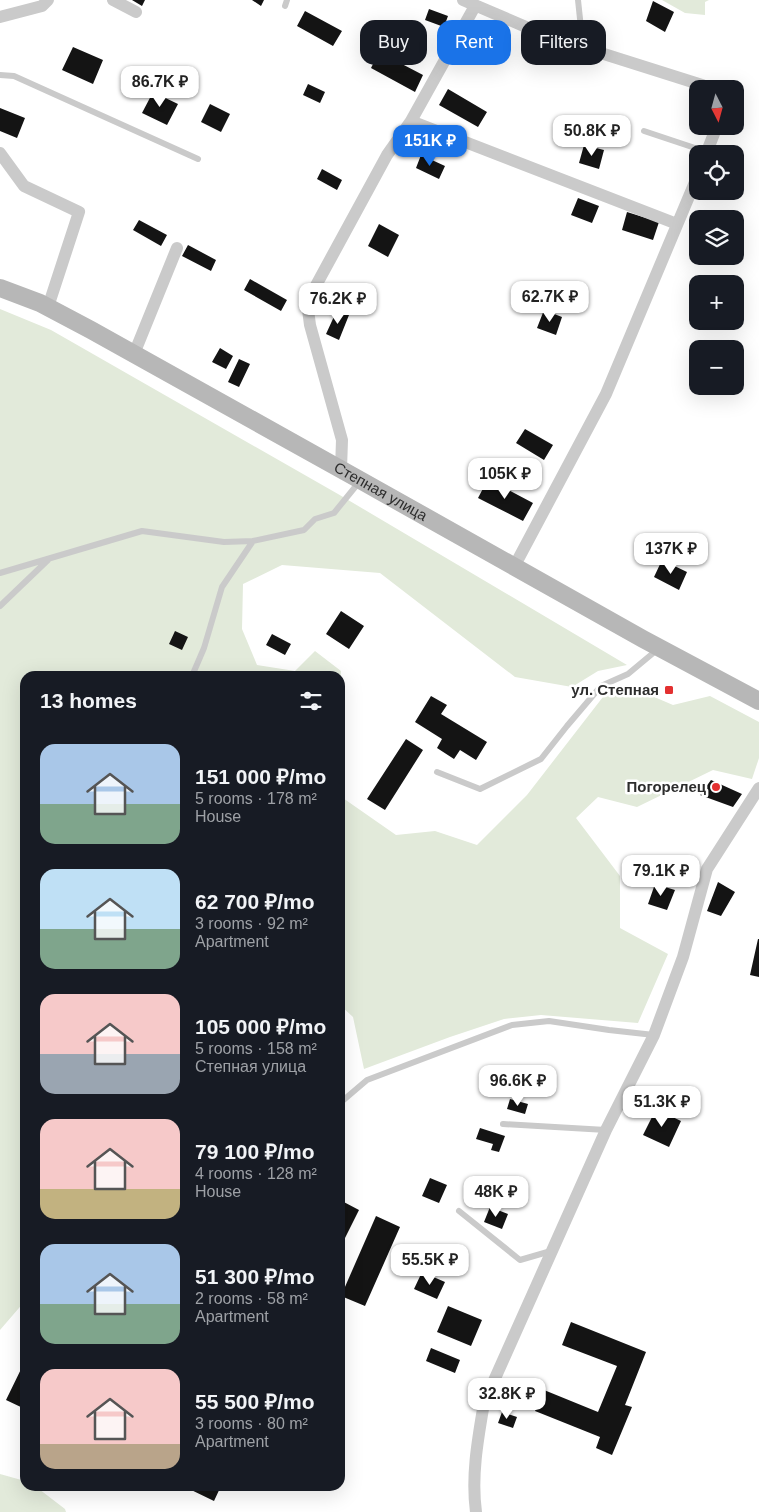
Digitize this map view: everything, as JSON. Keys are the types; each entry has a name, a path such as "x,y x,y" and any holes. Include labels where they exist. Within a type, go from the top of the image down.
{"street":[{"path":"0,17 42,6 48,0"},
{"path":"113,0 136,12"},
{"path":"463,0 476,3 521,24"},
{"path":"341,469 342,440 310,325 307,302 387,155 411,121 476,3"},
{"path":"606,54 689,81"},
{"path":"411,121 678,224"},
{"path":"0,153 24,186 79,212 48,307"},
{"path":"514,567 606,394 689,197"},
{"path":"134,354 177,248"},
{"name":"Степная улица","path":"0,288 48,307 659,648 759,701"},
{"path":"476,1512 474,1498 478,1440 484,1403 606,1130 654,1035 683,957 707,869 759,788"}],"lane":[{"path":"578,0 580,20"},
{"path":"0,75 14,76 198,159"},
{"path":"644,131 689,147"},
{"path":"0,573 142,532 224,542 253,541 304,530 315,519 334,512 360,480"},
{"path":"194,671 204,648 222,587 253,541"},
{"path":"0,606 48,559"},
{"path":"437,772 480,789 541,759 601,686 628,674 659,648"},
{"path":"345,1100 367,1080 512,1025 548,1021 654,1035"},
{"path":"503,1124 606,1130"},
{"path":"459,1211 520,1260 551,1251"}],"green space":[{"path":"662,0 709,0 705,2 705,15 685,13"},
{"path":"0,309 51,330 338,494 627,665 598,671 572,687 515,677 380,573 282,565 243,584 242,629 257,665 295,671 20,671 20,1307 0,1330"},
{"path":"315,651 341,671 295,671"},
{"path":"631,687 673,705 710,696 759,722 759,758 752,779 713,770 637,807 598,797 576,818 620,876 620,928 668,954 638,1023 541,1015 504,1019 364,1069 353,1017 345,1010 345,799 396,835 435,831 477,845 527,795 606,693"},
{"path":"0,1474 20,1480 20,1491 42,1491 65,1509 66,1512 0,1512"}],"building":[{"path":"132,0 145,0 142,6"},
{"path":"252,0 264,0 261,6"},
{"path":"653,1 674,12 665,32 646,21"},
{"path":"429,9 448,16 447,20 437,20 437,24 425,20"},
{"path":"305,11 342,31 333,46 297,26"},
{"path":"73,47 103,60 93,84 62,70"},
{"path":"372,65 404,65 423,75 415,92 371,68"},
{"path":"308,84 325,92 320,103 303,95"},
{"path":"448,89 487,112 478,127 439,105"},
{"path":"153,92 178,104 167,125 142,113"},
{"path":"210,104 230,114 221,132 201,122"},
{"path":"0,108 25,118 17,138 0,131"},
{"path":"584,145 604,150 599,169 579,163"},
{"path":"421,155 445,166 439,179 416,168"},
{"path":"322,169 342,180 337,190 317,179"},
{"path":"578,198 599,206 592,223 571,215"},
{"path":"627,212 659,222 653,240 622,230"},
{"path":"139,220 167,235 161,246 133,230"},
{"path":"379,224 399,235 388,257 368,246"},
{"path":"188,245 216,260 211,271 182,256"},
{"path":"250,279 287,300 281,311 244,290"},
{"path":"337,310 349,315 339,340 326,334"},
{"path":"544,310 562,317 556,335 537,328"},
{"path":"220,348 233,356 226,369 212,362"},
{"path":"239,359 250,364 239,387 228,382"},
{"path":"525,429 553,445 544,460 516,443"},
{"path":"488,479 533,503 523,521 478,498"},
{"path":"662,560 687,572 679,590 654,577"},
{"path":"341,611 364,626 349,649 326,634"},
{"path":"175,631 188,637 182,650 169,644"},
{"path":"272,634 291,644 285,655 266,645"},
{"path":"431,696 447,705 441,714 487,742 476,760 460,750 454,759 437,748 442,739 415,722"},
{"path":"406,739 423,750 385,810 367,799"},
{"name":"Погорелец","path":"711,780 742,794 733,807 700,795"},
{"path":"718,882 735,892 721,916 707,911"},
{"path":"655,884 675,890 667,910 648,904"},
{"path":"759,939 759,977 750,975"},
{"path":"510,1099 528,1104 525,1114 507,1109"},
{"path":"656,1109 681,1121 669,1147 643,1135"},
{"path":"480,1128 505,1136 499,1152 491,1150 493,1144 476,1139"},
{"path":"430,1178 447,1185 439,1203 422,1196"},
{"path":"345,1203 359,1210 345,1238"},
{"path":"490,1207 508,1214 502,1229 484,1222"},
{"path":"376,1216 400,1227 365,1306 345,1298 345,1287"},
{"path":"422,1272 445,1282 437,1299 414,1289"},
{"path":"448,1306 482,1320 471,1346 437,1332"},
{"path":"571,1322 646,1352 625,1405 632,1407 612,1455 596,1448 600,1437 535,1411 544,1390 598,1412 617,1366 562,1345"},
{"path":"431,1348 460,1360 455,1373 426,1361"},
{"path":"20,1371 20,1407 6,1400"},
{"path":"502,1412 517,1417 513,1428 498,1423"},
{"path":"193,1491 219,1491 214,1501"}],"place":[{"name":"ул. Степная","path":"669,690"},
{"name":"Погорелец","path":"716,787"}]}
